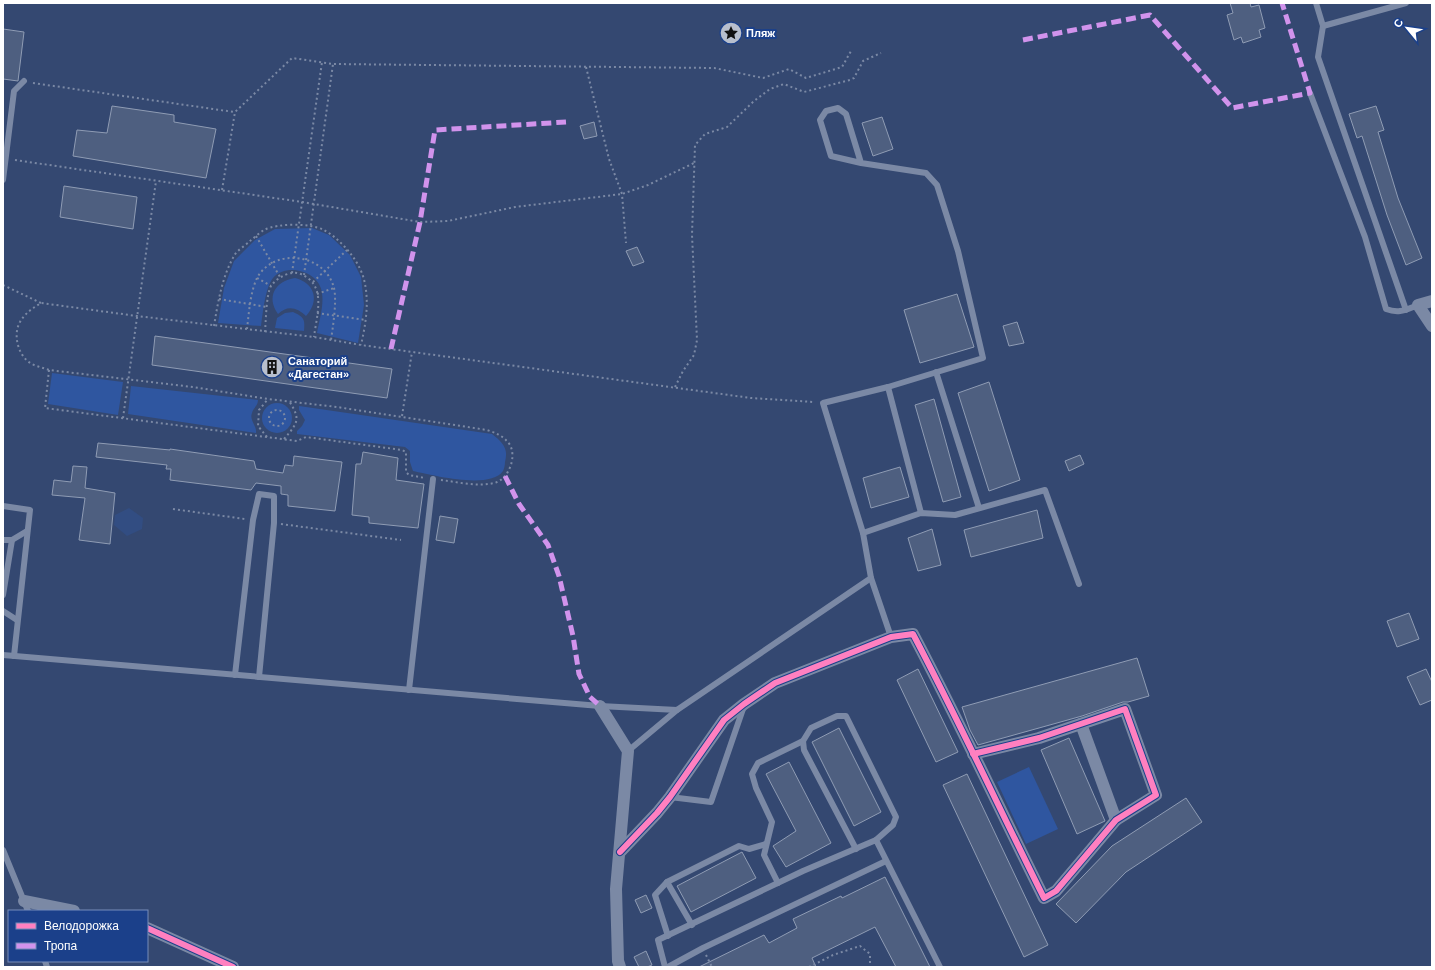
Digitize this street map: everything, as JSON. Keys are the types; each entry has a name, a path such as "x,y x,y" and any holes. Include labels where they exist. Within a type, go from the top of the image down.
{"street":[{"path":"1432,301 1418,305 1432,326"},
{"path":"620,852 670,797 724,720 744,704 774,683 891,637 913,634 1044,898 1056,891 1116,820 1156,795 1125,709 1039,738 973,754"},
{"path":"600,706 628,751 616,889 618,960 620,967"},
{"path":"1081,724 1116,820"},
{"path":"26,906 64,910"},
{"path":"148,928 233,967"}],"lane":[{"path":"1316,3 1322,26 1318,57 1406,310"},
{"path":"1322,26 1406,3"},
{"path":"3,180 14,91 24,81"},
{"path":"1310,93 1364,237 1386,309 1395,312 1406,310 1418,305"},
{"path":"861,163 846,114 838,108 826,111 820,120 831,156 861,163 926,173 937,186 958,251 983,358 888,387 823,403 863,533 871,578 891,637"},
{"path":"936,372 979,508"},
{"path":"888,387 921,512"},
{"path":"410,690 433,479"},
{"path":"863,533 921,512 955,515 1045,490 1079,584"},
{"path":"235,675 253,520 259,494 274,496 274,523 259,677"},
{"path":"3,506 30,510 14,656"},
{"path":"3,540 12,540 27,532"},
{"path":"3,592 12,540"},
{"path":"628,751 677,710 871,578"},
{"path":"3,611 17,620"},
{"path":"3,655 600,706 677,710"},
{"path":"670,797 711,802 744,704"},
{"path":"778,883 764,855 772,822 756,788 752,774 758,763 803,740 811,728 837,716 846,716 896,817 893,825 876,840 803,871 692,925 658,940 666,967 886,860"},
{"path":"803,740 804,750 856,848"},
{"path":"876,840 940,967"},
{"path":"668,936 655,895 667,882 739,846 749,849 766,844"},
{"path":"3,850 26,906"},
{"path":"667,882 692,925"}],"path":[{"path":"222,190 234,112 292,58 333,64 714,68 763,78 790,69 806,78 842,67 851,51"},
{"path":"675,388 683,371 694,355 698,340 692,235 695,145 705,134 727,127 754,101 770,89 784,84 804,92 850,80 854,78 863,61 881,53"},
{"path":"292,273 322,62"},
{"path":"304,275 333,64"},
{"path":"585,67 609,159 622,194 626,243"},
{"path":"24,81 234,112"},
{"path":"6,158 302,202 420,222 448,221 515,207 622,194 648,185 694,163"},
{"path":"123,418 156,181"},
{"path":"214,326 218,299 223,280 234,254 264,230 283,226 311,226 324,230 335,238 354,259 363,276 367,302 366,320 361,345"},
{"path":"256,236 280,277"},
{"path":"313,282 347,250"},
{"path":"247,329 254,286 261,273 272,263 284,258 306,259 318,265 324,271 334,288 335,315 331,340"},
{"path":"265,332 267,307 271,286 280,277 292,273 304,275 313,282 317,294 317,313 314,337"},
{"path":"258,278 271,286"},
{"path":"3,285 41,303 214,326 314,337 361,345 751,398 823,403"},
{"path":"317,294 334,288"},
{"path":"218,299 267,307"},
{"path":"41,303 28,312 19,323 16,338 21,354 32,365 49,370 192,387 268,399 402,416 487,430 499,434 510,446 512,454 511,467 505,476 496,483 483,485 433,479 409,475 406,472 406,452 402,450 306,438 298,441 45,408 49,370"},
{"path":"317,313 366,320"},
{"path":"402,416 412,352"},
{"path":"267,437 258,426 259,410 268,399"},
{"path":"284,439 296,426 296,412 289,401"},
{"path":"276,410 283,413 285,419 282,424 274,426 270,422 269,417 271,412 276,410"},
{"path":"173,509 253,520"},
{"path":"274,523 401,540"},
{"path":"809,967 860,946 870,954 870,967"}],"shaded area":[{"path":"312,228 329,235 350,255 361,277 364,305 358,343 317,333 322,303 320,286 309,275 294,270 279,273 270,282 261,326 218,323 224,288 234,261 255,240 275,229"},
{"path":"295,278 302,280 311,288 314,299 313,304 306,316 292,308 285,309 278,314 274,308 274,291 282,282"},
{"path":"293,312 300,315 303,319 304,331 275,328 277,318 285,313"},
{"path":"52,373 123,382 118,415 48,404"},
{"path":"131,386 258,400 251,416 256,433 128,414"},
{"path":"277,403 288,407 292,418 288,429 277,433 266,429 262,418 266,407"},
{"path":"299,406 492,434 504,446 506,457 504,469 496,477 486,480 460,480 413,471 410,462 410,451 405,447 297,434 297,431 305,420 299,410"},
{"path":"129,508 143,518 142,529 127,536 114,525 115,515"},
{"path":"1029,767 1058,829 1026,844 997,782"}],"building":[{"path":"1230,3 1250,3 1251,7 1259,5 1265,28 1259,30 1261,37 1243,43 1241,37 1234,40 1227,15 1233,13"},
{"path":"3,29 24,32 18,81 3,79"},
{"path":"112,106 174,115 174,122 216,129 206,178 73,156 77,130 107,133"},
{"path":"1376,106 1384,130 1378,132 1398,198 1422,258 1406,265 1387,215 1362,136 1357,138 1349,114"},
{"path":"882,117 893,149 873,156 862,123"},
{"path":"594,122 597,136 584,139 580,126"},
{"path":"64,186 137,197 133,229 60,217"},
{"path":"637,247 644,262 633,266 626,251"},
{"path":"957,294 974,347 920,363 904,310"},
{"path":"1017,322 1024,343 1009,346 1003,326"},
{"name":"Санаторий «Дагестан»","path":"155,336 392,369 387,398 152,365"},
{"path":"989,382 1020,480 989,491 958,393"},
{"path":"934,399 961,497 943,502 915,405"},
{"path":"98,443 170,449 254,461 256,469 283,473 285,465 293,466 294,456 342,462 335,511 288,506 288,495 281,494 281,486 256,483 251,490 170,480 171,469 166,469 167,465 96,457"},
{"path":"363,452 398,458 396,480 424,484 418,528 369,523 369,517 352,515 356,464 361,464"},
{"path":"1080,455 1084,464 1069,471 1065,461"},
{"path":"73,466 87,467 85,488 115,493 110,544 79,540 85,498 52,495 54,480 71,482"},
{"path":"900,467 909,497 871,508 863,478"},
{"path":"1037,510 1043,538 971,557 964,530"},
{"path":"440,516 458,519 454,543 436,540"},
{"path":"932,529 941,565 918,571 908,538"},
{"path":"1409,613 1419,639 1397,647 1387,621"},
{"path":"1137,658 1149,696 1123,702 1082,716 978,745 970,730 962,707"},
{"path":"918,669 958,752 936,762 897,680"},
{"path":"1426,669 1432,682 1432,700 1420,705 1407,677"},
{"path":"839,728 881,812 854,826 812,742"},
{"path":"1069,738 1105,821 1077,834 1041,750"},
{"path":"789,762 831,843 786,867 773,846 796,831 766,774"},
{"path":"967,774 1048,945 1024,957 943,785"},
{"path":"1186,798 1202,822 1126,872 1076,923 1056,904 1112,846"},
{"path":"742,852 756,878 691,912 677,886"},
{"path":"885,877 930,967 896,967 875,927 812,958 816,967 699,967 764,935 769,943 797,928 793,919 841,896 842,898"},
{"path":"646,895 652,908 641,913 635,900"},
{"path":"646,951 652,965 647,967 639,967 634,957"}],"marked path":[{"path":"1023,40 1150,15 1232,108 1310,93 1282,3"},
{"path":"391,349 420,222 435,130 566,122"},
{"path":"505,476 519,504 548,545 559,576 573,636 579,674 590,697 600,706"}],"cycle path":[{"path":"620,852 670,797 724,720 744,704 775,683 891,637 913,634 1044,898 1056,891 1116,820 1156,795 1125,709 1039,738 973,754"},
{"path":"148,928 233,967"}],"place":[{"name":"Пляж","path":"731,33"},
{"name":"Санаторий «Дагестан»","path":"272,367"}]}
